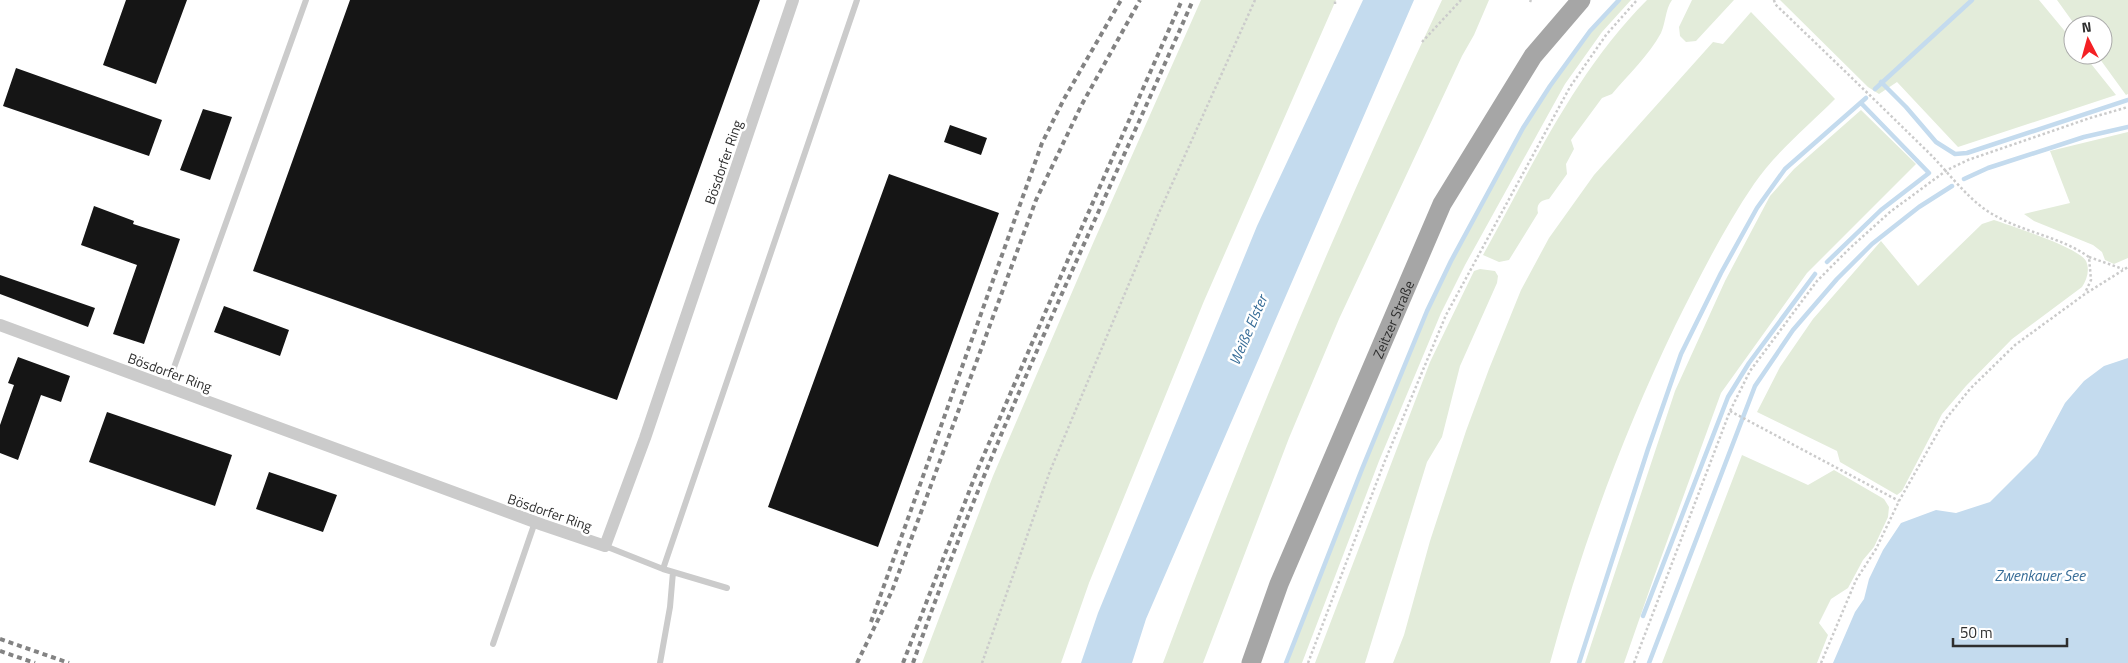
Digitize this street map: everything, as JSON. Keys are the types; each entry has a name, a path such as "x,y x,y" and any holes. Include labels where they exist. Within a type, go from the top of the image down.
{"main road":[{"name":"Zeitzer Straße","path":"1251,663 1279,584 1442,204 1533,56 1580,0"}],"street":[{"name":"Bösdorfer Ring","path":"0,325 605,546 645,438 794,0"}],"lane":[{"path":"167,387 306,0"},
{"path":"663,569 857,0"},
{"path":"493,644 535,522"},
{"path":"605,546 663,569 727,588"},
{"path":"660,663 670,607 673,572"}],"path":[{"path":"982,663 1054,462 1158,215 1255,0"},
{"path":"1422,42 1461,0"},
{"path":"1308,663 1384,463 1446,315 1570,88 1606,35 1637,0"},
{"path":"1774,0 1775,4 1947,170 1967,194 1986,210 2015,224 2073,246 2089,257 2124,270"},
{"path":"1634,663 1730,411 1750,371 1782,325 1817,281 1890,212 1947,170 1978,157 2128,107"},
{"path":"2085,294 2091,280 2089,257"},
{"path":"1821,663 1856,580 1876,549 1945,420 1970,389 2015,344 2085,294 2128,267"},
{"path":"1730,411 1900,501"}],"green space":[{"path":"1201,0 1336,0 1204,301 1089,583 1061,663 922,663 993,476 1094,241"},
{"path":"1442,0 1489,0 1339,319 1289,438 1203,663 1163,663 1295,328"},
{"path":"1619,0 1631,0 1602,32 1565,84 1465,265 1441,313 1379,461 1302,663 1286,663 1362,469 1427,311 1451,261 1523,128 1550,86 1590,31"},
{"path":"1647,0 1672,0 1663,29 1656,41 1612,94 1602,98 1571,140 1574,149 1566,164 1567,174 1549,199 1539,203 1538,213 1509,260 1499,262 1483,255 1556,121 1576,89 1621,28"},
{"path":"1692,0 1734,0 1696,41 1686,42 1680,36 1679,27"},
{"path":"1780,0 2039,0 2063,29 2063,65 2092,65 2116,95 1958,147 1897,82 1879,94 1868,87"},
{"path":"2057,0 2128,0 2128,94 2126,95 2104,65 2113,65 2113,15 2068,15"},
{"path":"1751,12 1835,99 1782,151 1754,184 1722,236 1684,308 1638,408 1589,534 1550,663 1393,663 1404,635 1430,541 1466,431 1521,290 1549,238 1594,175 1713,42 1723,44"},
{"path":"1861,110 1916,164 1807,273 1721,393 1624,663 1585,663 1675,391 1725,281 1770,196 1794,169"},
{"path":"2128,132 2128,258 2114,264 2105,260 2102,252 2093,245 2034,221 2024,214 2070,203 2050,151"},
{"path":"1994,220 2058,243 2080,255 2087,264 2087,278 2082,287 2012,339 1966,386 1942,414 1902,491 1897,495 1840,462 1837,451 1757,412 1780,367 1813,319 1881,241 1918,286 1982,224"},
{"path":"1480,269 1495,271 1498,276 1497,283 1460,366 1442,437 1427,462 1365,663 1315,663 1430,362 1474,271"},
{"path":"1742,455 1808,485 1834,470 1884,499 1889,507 1888,517 1874,547 1863,560 1848,588 1831,599 1819,623 1828,635 1817,663 1662,663"}],"water":[{"name":"Weiße Elster","path":"1363,0 1414,0 1146,619 1132,663 1081,663 1098,613 1257,226"},
{"name":"Zwenkauer See","path":"2128,358 2128,663 1833,663 1855,612 1864,599 1869,579 1883,550 1901,523 1936,510 1956,513 1990,502 2037,455 2065,403 2084,381 2104,366"}],"building":[{"path":"126,0 187,0 156,84 103,65"},
{"path":"350,0 760,0 617,400 253,271"},
{"path":"16,68 162,120 149,156 3,106"},
{"path":"203,109 232,117 210,180 180,170"},
{"path":"950,125 987,138 981,155 944,142"},
{"path":"889,174 999,213 878,547 768,507"},
{"path":"94,206 134,221 133,224 180,239 144,344 113,334 137,265 81,245"},
{"path":"0,275 95,308 88,327 0,294"},
{"path":"224,306 289,330 280,356 214,332"},
{"path":"18,357 70,376 61,402 41,395 18,460 0,453 0,425 14,385 8,383"},
{"path":"107,412 232,455 215,506 89,462"},
{"path":"269,472 337,495 323,532 256,509"}],"waterway":[{"path":"1286,663 1362,469 1427,311 1451,261 1523,128 1550,86 1590,31 1619,0"},
{"path":"1875,89 1972,0"},
{"path":"1881,82 1906,107 1936,142 1955,154 1967,153 2128,100"},
{"path":"1579,663 1648,449 1681,354 1721,273 1757,208 1785,169 1866,98"},
{"path":"1827,262 1881,210 1929,173 1861,103"},
{"path":"1964,179 1988,168 2084,137 2128,127"},
{"path":"1649,663 1755,386 1793,330 1837,279 1872,244 1919,207 1952,186"},
{"path":"1643,616 1728,397 1749,363 1815,274"}],"railway":[{"path":"871,622 1042,143 1064,99 1121,0"},
{"path":"857,663 892,591 1036,200 1081,106 1140,0"},
{"path":"903,663 977,471 1182,0"},
{"path":"913,663 944,578 1011,411 1193,0"},
{"path":"0,639 69,663"},
{"path":"0,651 35,663"}]}
